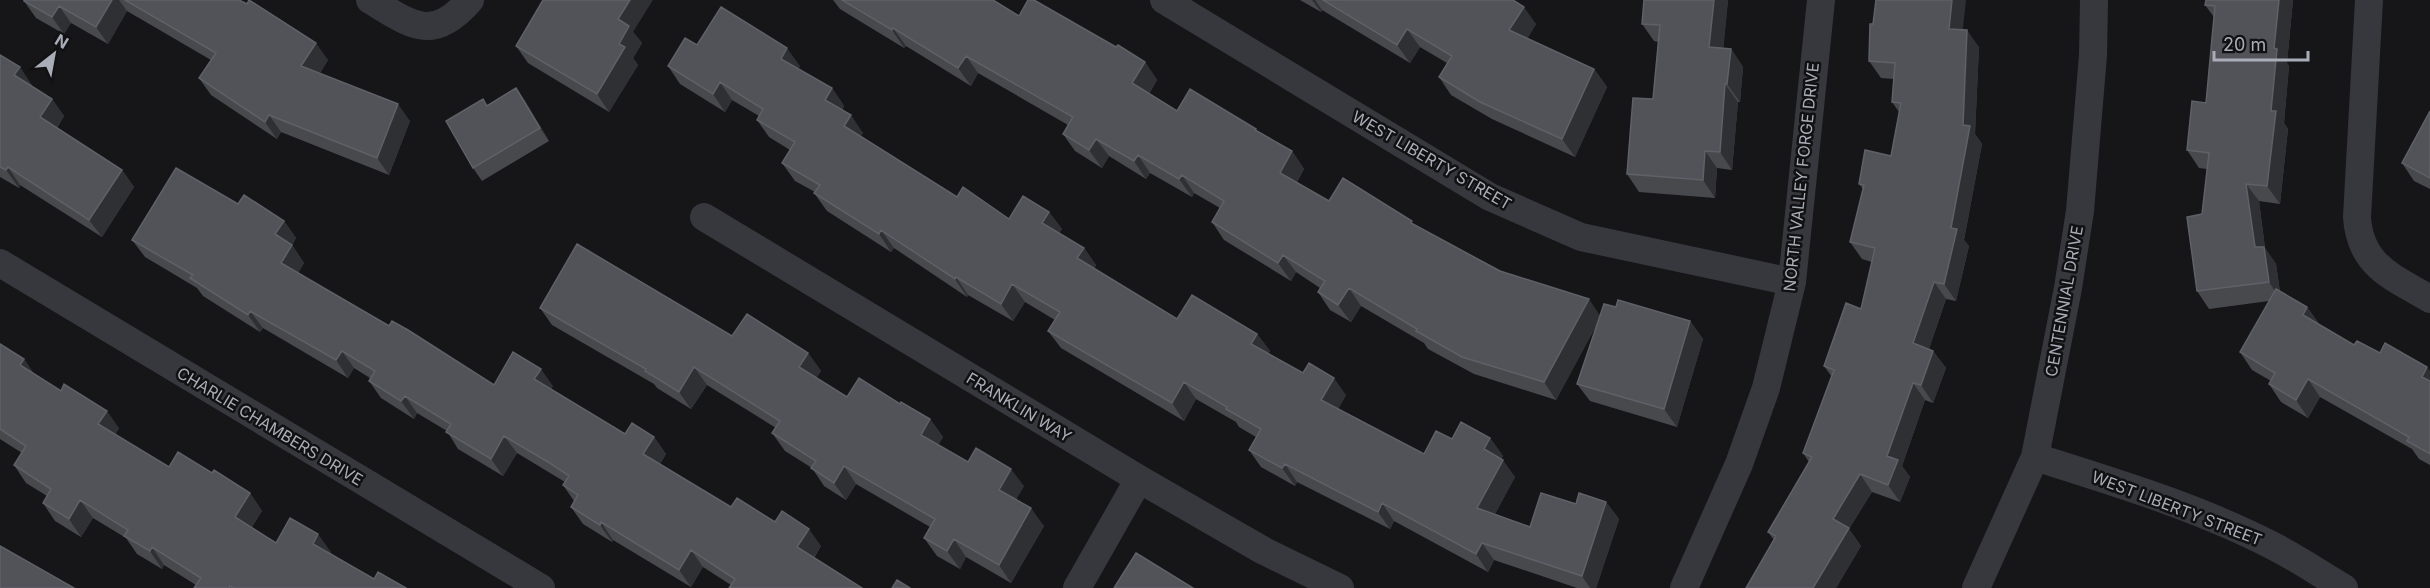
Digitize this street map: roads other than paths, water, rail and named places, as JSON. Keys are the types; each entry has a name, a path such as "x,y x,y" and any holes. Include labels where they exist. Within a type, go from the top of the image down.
{"street":[{"path":"370,0 415,26 430,26 444,22 457,14 470,0"},
{"name":"NORTH VALLEY FORGE DRIVE","path":"1684,588 1739,464 1766,388 1792,282 1821,0"},
{"name":"CENTENNIAL DRIVE","path":"1976,588 2035,457 2068,288 2080,211 2093,55 2094,0"},
{"path":"2369,0 2358,234 2364,250 2378,266 2430,299"},
{"name":"WEST LIBERTY STREET","path":"1176,3 1490,197 1581,237 1792,282"},
{"name":"FRANKLIN WAY","path":"704,217 1139,479 1264,551 1340,588"},
{"name":"CHARLIE CHAMBERS DRIVE","path":"0,263 541,588"},
{"name":"WEST LIBERTY STREET","path":"2035,457 2209,517 2277,548 2344,588"},
{"path":"1077,588 1139,479"}]}
